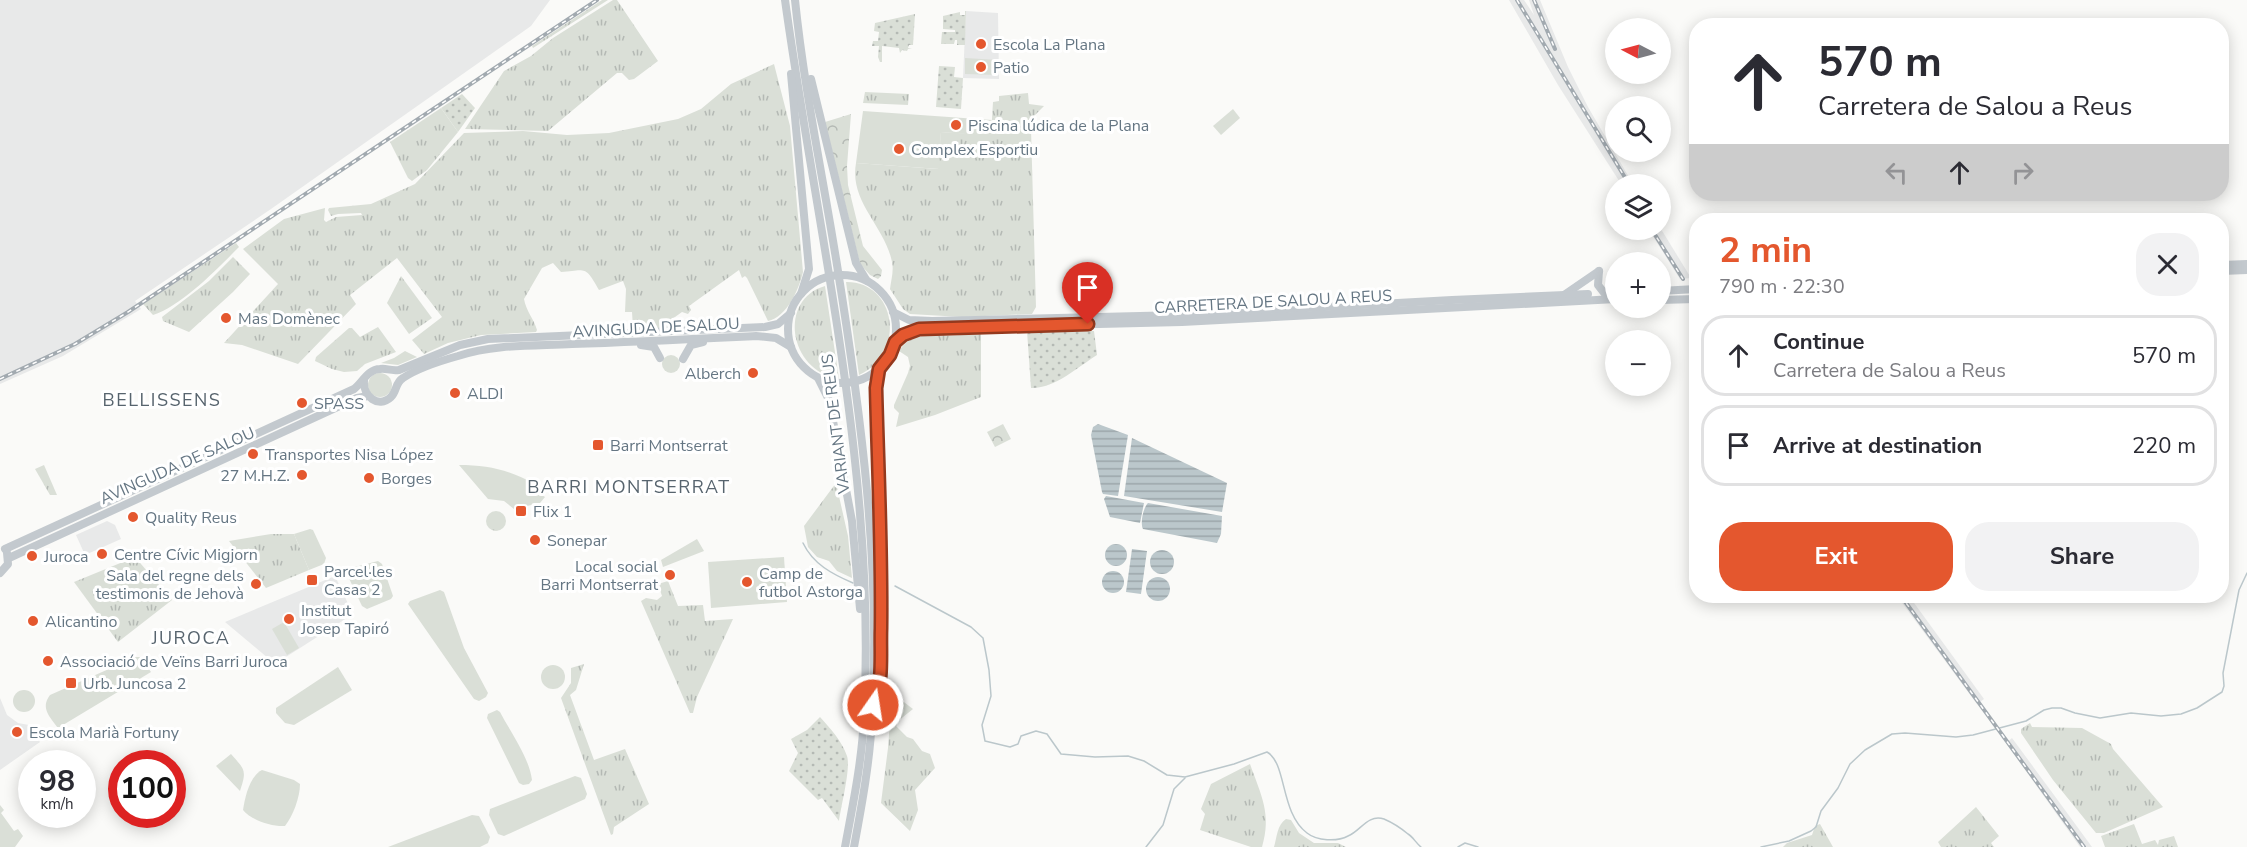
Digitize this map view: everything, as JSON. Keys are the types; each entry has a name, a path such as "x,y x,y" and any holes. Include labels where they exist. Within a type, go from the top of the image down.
{"highway":[{"name":"VARIANT DE REUS","path":"785,0 794,31 857,400 871,538 874,614 873,705 867,769 854,847"},
{"name":"VARIANT DE REUS","path":"795,0 794,31 849,400 861,519 866,603 864,719 859,769 845,847"},
{"path":"801,294 809,269 787,42 794,31 802,36 856,263 867,281"},
{"path":"2229,265 2247,264"},
{"path":"2229,271 2247,270"},
{"path":"1564,295 1599,271 1599,285 1605,294"},
{"path":"1671,290 1689,289"},
{"path":"932,325 1605,294"},
{"path":"1671,298 1689,297"},
{"name":"CARRETERA DE SALOU A REUS","path":"932,325 1182,322 1605,300"},
{"path":"873,705 878,695 880,666 880,515 876,388 879,369"},
{"path":"818,378 829,400 852,521 860,603 859,769"}],"main road":[{"path":"833,276 850,276 867,281 884,295 894,312 895,342 890,355 879,369 866,378 850,383 831,382 818,378 803,366 791,347 788,331 791,313 801,294 817,281 833,276"},
{"path":"894,312 909,320 932,325"},
{"path":"754,332 778,324 791,313"},
{"path":"895,342 903,335 932,325"},
{"path":"754,332 791,347"},
{"name":"AVINGUDA DE SALOU","path":"396,385 403,378 442,360 488,348 724,338 754,332"},
{"name":"AVINGUDA DE SALOU","path":"389,371 399,370 460,345 488,339 754,332"},
{"path":"683,359 691,345 724,338"},
{"path":"622,342 654,347 660,358"},
{"path":"0,573 6,567 9,558 3,547 354,389 364,381 368,373 376,369 389,371 394,376 396,385 393,394 385,400 377,401 368,396 364,389 364,381"},
{"name":"AVINGUDA DE SALOU","path":"9,558 357,398 368,396"}],"shaded area":[{"path":"0,0 550,0 531,26 271,209 135,301 141,309 63,356 0,384"},
{"path":"1509,0 1524,0 1534,15 1529,0 1540,0 1568,67 1605,136 1605,159 1558,85"},
{"name":"Escola La Plana","path":"966,11 998,13 999,79 963,78"},
{"path":"1607,162 1620,162 1627,174 1615,174"},
{"path":"1655,240 1668,240 1689,278 1680,279 1671,265 1671,252 1663,252"},
{"path":"1098,424 1128,435 1118,496 1102,492 1091,435 1093,427"},
{"path":"1132,438 1227,483 1222,512 1124,496"},
{"path":"1106,496 1144,503 1140,523 1110,517 1104,499"},
{"path":"1148,503 1222,516 1221,534 1217,543 1143,529 1142,516"},
{"path":"107,521 115,525 121,539 85,555 76,535"},
{"path":"1116,544 1124,547 1127,555 1124,563 1116,566 1108,563 1105,555 1108,547"},
{"path":"1132,549 1147,551 1141,594 1126,592"},
{"path":"1162,550 1170,554 1174,562 1170,570 1162,574 1154,570 1150,562 1154,554"},
{"path":"1113,571 1121,574 1124,582 1121,590 1113,593 1105,590 1102,582 1105,574"},
{"name":"Institut Josep Tapiró","path":"335,576 352,612 350,616 275,664 225,622"},
{"path":"1158,577 1166,581 1170,589 1166,597 1158,601 1150,597 1146,589 1150,581"},
{"path":"1902,603 1914,603 1984,699 1977,704"},
{"name":"Escola Marià Fortuny","path":"0,698 7,715 18,723 29,725 40,742 29,750 18,750 18,757 0,770"},
{"path":"2012,738 2092,847 2080,847 2006,743"}],"green space":[{"path":"602,0 608,0 533,48 532,46"},
{"path":"613,0 617,0 658,61 634,79 629,80 622,73 617,73 548,131 465,129 504,71 531,56 553,38"},
{"path":"966,11 965,45 957,45 957,40 954,44 941,44 942,32 955,32 955,30 943,29 943,16 960,12 960,15 965,15"},
{"path":"915,14 913,45 909,45 908,48 912,49 902,50 900,53 899,48 882,46 882,62 880,62 879,46 872,46 873,41 878,41 879,32 874,31 875,23"},
{"name":"Patio","path":"965,58 998,60 997,75 965,74"},
{"path":"774,64 790,126 803,272 791,301 775,318 768,321 747,278 745,276 742,278 739,270 689,306 691,310 688,314 682,312 668,322 672,328 633,328 632,312 625,312 626,289 623,281 599,290 591,276 584,271 561,272 553,263 542,268 524,299 536,326 536,332 481,335 448,343 424,354 412,340 442,317 397,258 350,295 356,304 298,364 242,345 224,343 278,284 243,249 284,219 325,208 324,220 326,222 336,217 362,215 361,213 331,216 328,210 329,208 371,204 415,184 464,133 523,131 567,135 609,133 678,119 701,109 731,84"},
{"path":"939,66 955,67 954,77 963,78 961,109 936,107"},
{"path":"865,92 909,94 908,105 863,103"},
{"path":"1028,93 1029,104 1044,106 1034,116 1031,129 1036,307 1032,314 962,317 910,314 903,309 890,289 892,262 882,237 862,202 855,177 856,163 938,169 941,132 991,135 993,102 999,101 999,96"},
{"path":"462,94 475,108 458,132 441,108"},
{"path":"441,108 458,132 427,170 412,181 408,178 390,142"},
{"path":"1233,109 1240,118 1221,135 1213,126"},
{"name":"Complex Esportiu","path":"863,111 992,120 991,136 941,132 939,169 856,163"},
{"path":"851,114 847,166 848,185 863,246 882,270 878,279 870,275 860,264 825,122"},
{"path":"236,243 239,247 199,286 176,304 153,315 143,304"},
{"path":"233,257 250,274 233,292 189,332 163,321 162,317 209,281"},
{"path":"401,276 432,318 409,334 387,303"},
{"path":"846,282 863,285 876,293 885,305 889,320 889,335 885,351 875,364 859,375"},
{"path":"825,286 839,379 822,373 809,363 800,349 795,334 795,319 800,305 810,293"},
{"path":"378,327 396,352 365,364 357,371 344,372 315,361 316,357 349,328 352,328 360,337"},
{"path":"1027,331 1094,331 1097,355 1057,381 1031,388"},
{"path":"981,332 981,397 896,427 899,413 894,405 910,366 908,357 899,351 915,338 934,335 965,335"},
{"path":"405,351 417,357 398,365 381,363 394,358"},
{"path":"671,355 677,358 680,364 677,370 671,373 665,370 662,364 665,358"},
{"path":"380,373 388,377 392,385 388,393 380,397 372,393 368,385 372,377"},
{"path":"1003,424 1011,439 995,447 987,432"},
{"path":"44,465 57,495 50,495 35,469"},
{"path":"459,465 489,467 517,475 535,484 532,488 545,497 540,503 514,509 504,501 488,499"},
{"path":"836,483 848,536 852,578 837,571 829,561 817,557 808,547 804,526"},
{"path":"496,511 503,514 506,521 503,528 496,531 489,528 486,521 489,514"},
{"path":"313,530 326,558 324,564 309,570 294,534"},
{"path":"271,534 294,534 309,570 266,588 229,541"},
{"path":"697,539 704,551 663,567 661,560"},
{"path":"135,557 172,600 118,642 74,582"},
{"name":"Camp de futbol Astorga","path":"784,557 787,602 711,608 708,562"},
{"path":"378,561 382,564 393,596 367,609 362,606 346,572 347,569"},
{"path":"668,581 678,606 703,605 705,621 733,619 697,697 693,713 690,713 641,601 646,598 657,600 662,596 658,584"},
{"path":"440,590 444,592 464,648 488,693 479,701 474,699 408,604 410,601"},
{"path":"284,622 299,648 287,655 272,629"},
{"path":"140,657 151,672 58,728 46,708 50,695"},
{"path":"584,664 576,690 570,695 594,760 625,749 649,804 614,827 611,835 561,698 571,683 571,668"},
{"path":"553,665 558,666 564,672 564,682 558,688 553,689 548,688 542,682 541,677 542,672 548,666"},
{"path":"338,667 352,690 294,725 285,723 276,713 276,708"},
{"path":"24,690 32,693 35,701 32,709 24,712 16,709 13,701 16,693"},
{"path":"892,693 913,709 898,721 896,726 907,737 913,739 922,751 930,754 935,768 915,790 918,810 910,831 881,803"},
{"path":"497,710 519,745 527,763 532,780 529,784 519,783 487,718 488,714"},
{"path":"820,717 839,740 847,756 847,778 839,821 822,798 818,800 789,771 798,753 791,739 807,730"},
{"path":"2030,723 2032,727 2082,728 2111,744 2163,807 2104,833 2096,833 2053,780 2021,733 2021,729"},
{"path":"231,754 244,774 240,791 216,766"},
{"path":"1250,764 1264,805 1266,824 1262,847 1251,847 1200,830 1205,814 1201,809 1211,784"},
{"path":"262,770 300,784 296,806 285,826 262,822 243,810 251,782"},
{"path":"575,776 581,778 587,794 585,799 504,836 498,834 489,815 490,809"},
{"path":"0,805 4,810 1,813 14,831 18,829 23,836 15,847 0,847"},
{"path":"1976,807 1999,836 1991,843 1994,847 1941,847 1938,842"},
{"path":"472,815 479,816 490,837 488,843 480,847 388,847"},
{"path":"1286,819 1291,820 1299,833 1314,843 1338,843 1346,847 1274,847 1279,828"},
{"path":"1820,824 1833,847 1783,847 1787,843 1812,835 1815,826"},
{"path":"2134,824 2142,844 2155,840 2158,845 2159,840 2174,836 2178,847 2105,847 2101,836"}],"waterway":[{"path":"803,543 812,557 824,568 853,583"},
{"path":"1761,847 1789,841 1816,827 1821,811 1838,788 1850,764 1865,750 1892,734 1956,737 1973,735 2026,721 2052,708 2061,708 2100,718 2131,713 2161,716 2181,714 2197,708 2222,692 2223,673 2239,590 2247,573"},
{"path":"895,586 971,627 983,638 991,696 982,725 985,741 1010,747 1018,744 1021,736 1036,731 1047,734 1061,754 1095,757 1128,756 1144,761 1167,775 1185,777 1234,764 1267,752 1278,766 1292,813 1298,824 1311,836 1327,840 1343,838 1353,834 1369,821 1378,818 1400,828 1421,847"},
{"path":"1146,847 1163,825 1174,789 1185,778"},
{"path":"1458,847 1465,843 1478,847"}],"railway":[{"path":"0,379 75,344 128,312 597,0"},
{"path":"1517,0 1623,174"},
{"path":"1534,0 1555,49"},
{"path":"1658,240 1683,279"},
{"path":"1906,603 2084,847"}],"place":[{"name":"Escola La Plana","path":"981,44"},
{"name":"Patio","path":"981,67"},
{"name":"Piscina lúdica de la Plana","path":"956,125"},
{"name":"Complex Esportiu","path":"899,149"},
{"name":"Mas Domènec","path":"226,318"},
{"name":"Alberch","path":"753,373"},
{"name":"ALDI","path":"455,393"},
{"name":"SPASS","path":"302,403"},
{"name":"Barri Montserrat","path":"598,445"},
{"name":"Transportes Nisa López","path":"253,454"},
{"name":"27 M.H.Z.","path":"302,475"},
{"name":"Borges","path":"369,478"},
{"name":"Flix 1","path":"521,511"},
{"name":"Quality Reus","path":"133,517"},
{"name":"Sonepar","path":"535,540"},
{"name":"Centre Cívic Migjorn","path":"102,554"},
{"name":"Juroca","path":"32,556"},
{"name":"Local social Barri Montserrat","path":"670,575"},
{"name":"Parcel·les Casas 2","path":"312,580"},
{"name":"Camp de futbol Astorga","path":"747,582"},
{"name":"Sala del regne dels testimonis de Jehovà","path":"256,584"},
{"name":"Institut Josep Tapiró","path":"289,619"},
{"name":"Alicantino","path":"33,621"},
{"name":"Associació de Veïns Barri Juroca","path":"48,661"},
{"name":"Urb. Juncosa 2","path":"71,683"},
{"name":"Escola Marià Fortuny","path":"17,732"}],"district":[{"name":"BELLISSENS","path":"162,400"},
{"name":"BARRI MONTSERRAT","path":"629,487"},
{"name":"JUROCA","path":"191,638"}],"route":[{"path":"873,705 878,695 880,666 880,515 876,388 879,369 890,355 895,342 903,335 919,329 1088,324"}]}
